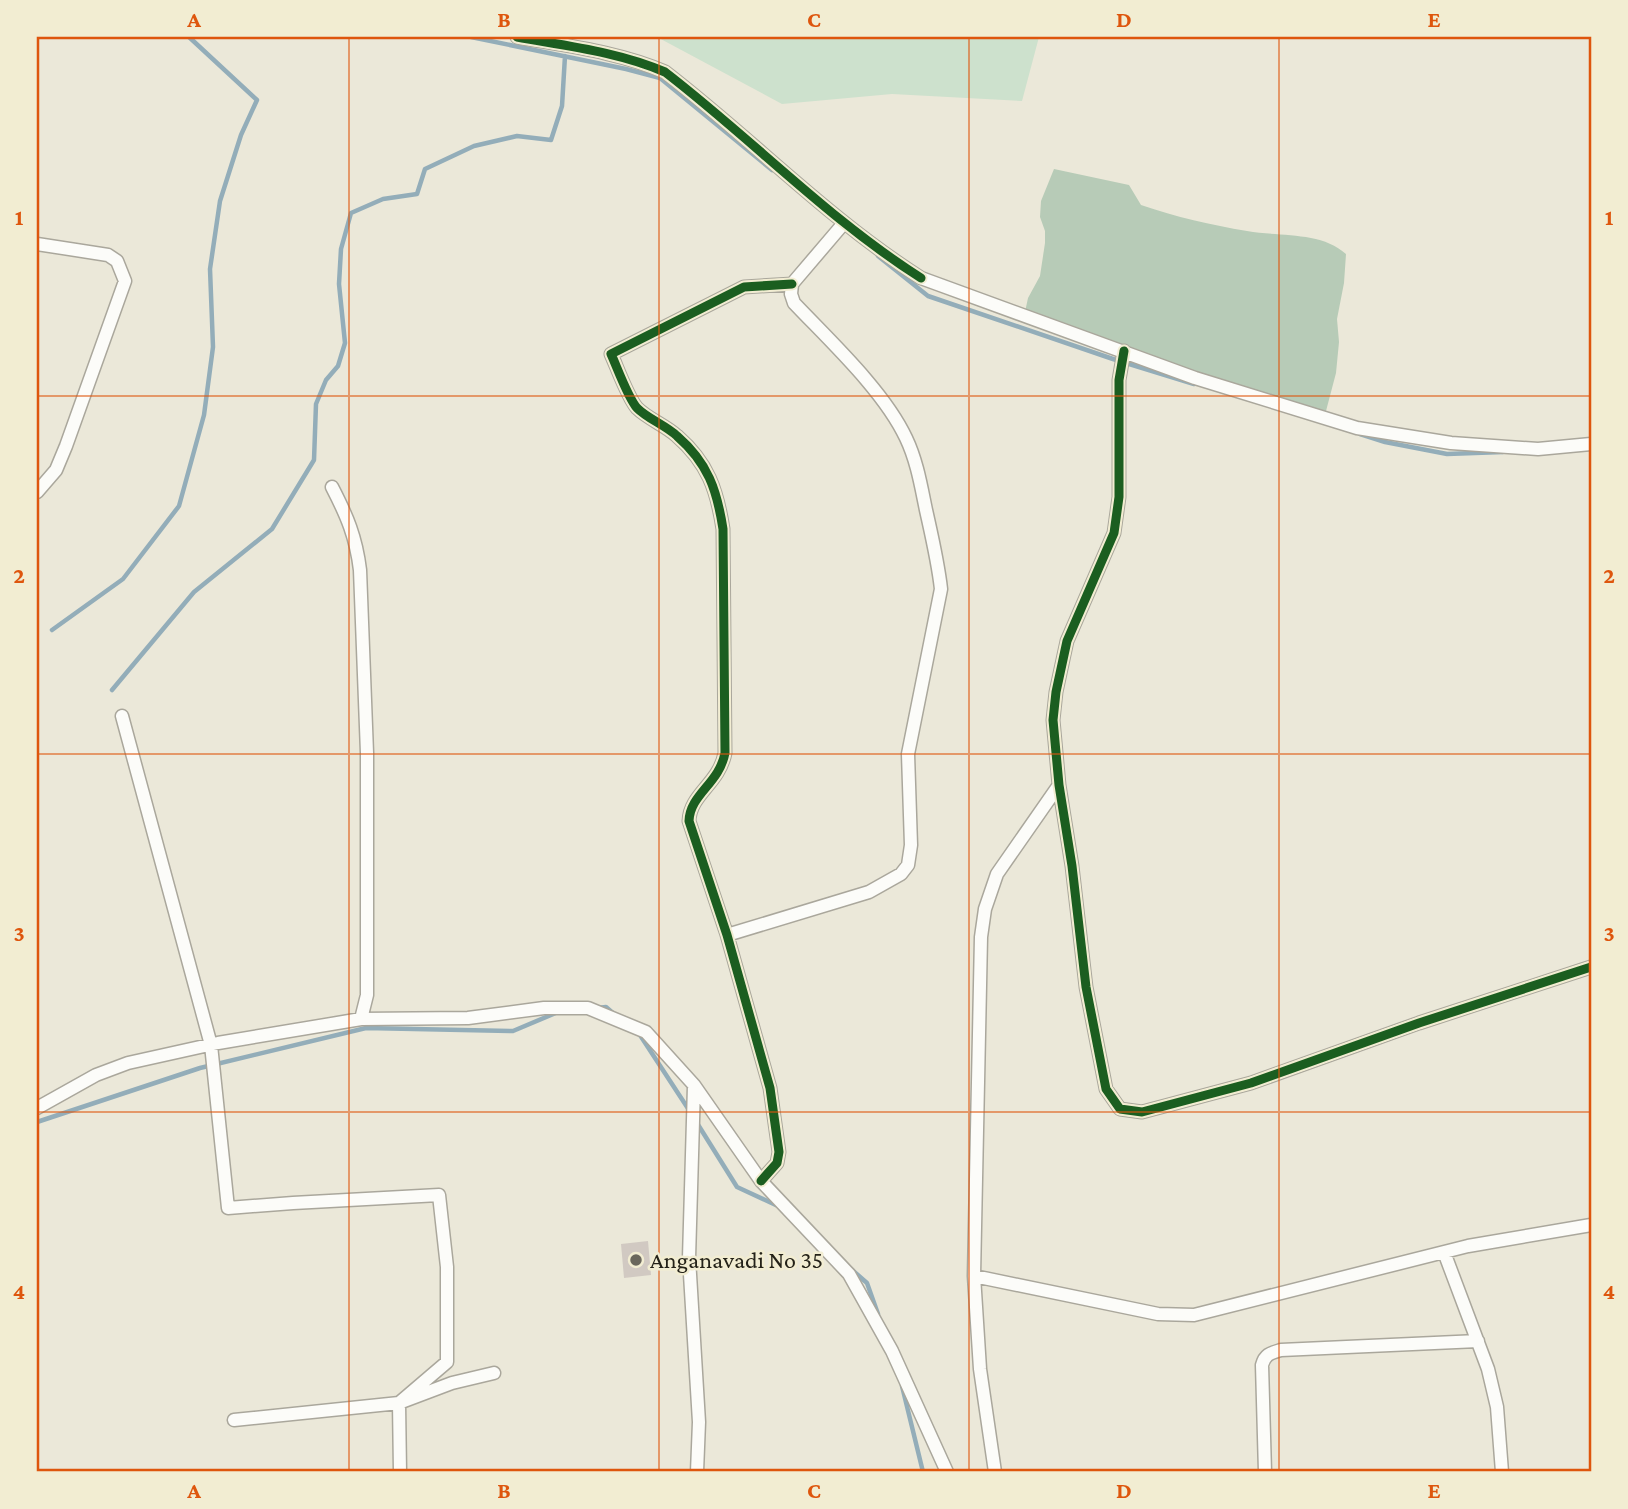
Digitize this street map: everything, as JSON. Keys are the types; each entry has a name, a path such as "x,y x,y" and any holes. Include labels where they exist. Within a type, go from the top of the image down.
{"street":[{"path":"517,37 619,57 665,72 813,200 921,278 1124,354 1357,428 1451,443 1538,449 1591,444"},
{"path":"727,935 869,892 901,873 908,865 911,845 908,754 941,589 917,469 906,438 854,365 793,303 792,284 844,223"},
{"path":"37,244 108,255 117,261 125,281 56,470 37,492"},
{"path":"761,1181 777,1163 779,1152 770,1088 727,935 690,821 690,812 696,799 708,788 722,768 725,753 723,529 719,503 712,479 700,461 677,436 636,407 611,354 744,287 792,284"},
{"path":"1124,354 1119,380 1119,497 1114,533 1067,641 1053,720 1086,987 1106,1089 1120,1109 1142,1112 1251,1083 1419,1023 1591,967"},
{"path":"332,487 352,528 360,570 367,753 366,995 361,1019"},
{"path":"122,716 211,1045 228,1208 439,1195 447,1266 447,1362 399,1403"},
{"path":"995,1472 980,1369 974,1276 981,937 985,909 997,874 1059,785"},
{"path":"37,1108 96,1075 128,1063 211,1045 361,1019 468,1018 544,1009 588,1008 646,1032 694,1085 761,1181 849,1275 892,1351 947,1472"},
{"path":"694,1085 689,1258 699,1422 697,1472"},
{"path":"974,1276 1158,1314 1194,1315 1444,1252 1591,1225"},
{"path":"1444,1252 1488,1369 1497,1407 1503,1472"},
{"path":"1265,1472 1264,1357 1281,1350 1478,1340"},
{"path":"234,1420 399,1403 452,1383 494,1373"},
{"path":"399,1403 400,1472"}],"green space":[{"path":"657,37 1039,37 1022,101 892,94 782,104"},
{"path":"1054,169 1129,185 1141,205 1167,213 1247,231 1312,238 1346,254 1337,319 1339,342 1336,373 1326,411 1307,409 1218,380 1025,312 1028,298 1040,276 1045,243 1045,231 1040,217 1041,201"}],"building":[{"name":"Anganavadi No 35","path":"648,1241 651,1275 624,1278 621,1244"}],"waterway":[{"path":"52,630 123,579 179,506 204,415 213,347 210,269 220,201 241,135 257,100 189,37"},
{"path":"471,37 660,78 772,170"},
{"path":"112,690 194,592 272,529 314,460 316,404 326,380 338,366 345,343 339,284 341,249 351,213 383,199 417,194 425,169 474,146 517,136 551,140 562,106 565,56"},
{"path":"878,256 928,296 1194,384"},
{"path":"1360,434 1385,442 1447,454 1503,452"},
{"path":"597,1008 606,1007 614,1014"},
{"path":"37,1122 200,1068 366,1028 513,1031 558,1012"},
{"path":"638,1032 689,1110"},
{"path":"697,1123 737,1187 778,1206"},
{"path":"851,1269 867,1283 878,1314"},
{"path":"902,1386 923,1472"}],"cycle path":[{"path":"517,37 611,55 665,72 822,205 921,278"},
{"path":"761,1181 777,1163 779,1152 770,1088 727,935 689,821 694,803 717,773 725,753 721,515 704,467 688,446 637,408 626,390 611,354 744,287 792,284"},
{"path":"1124,351 1119,380 1119,497 1114,533 1067,641 1053,720 1086,987 1106,1089 1120,1109 1142,1112 1251,1083 1419,1023 1591,967"}],"place":[{"name":"Anganavadi No 35","path":"636,1260"}]}
